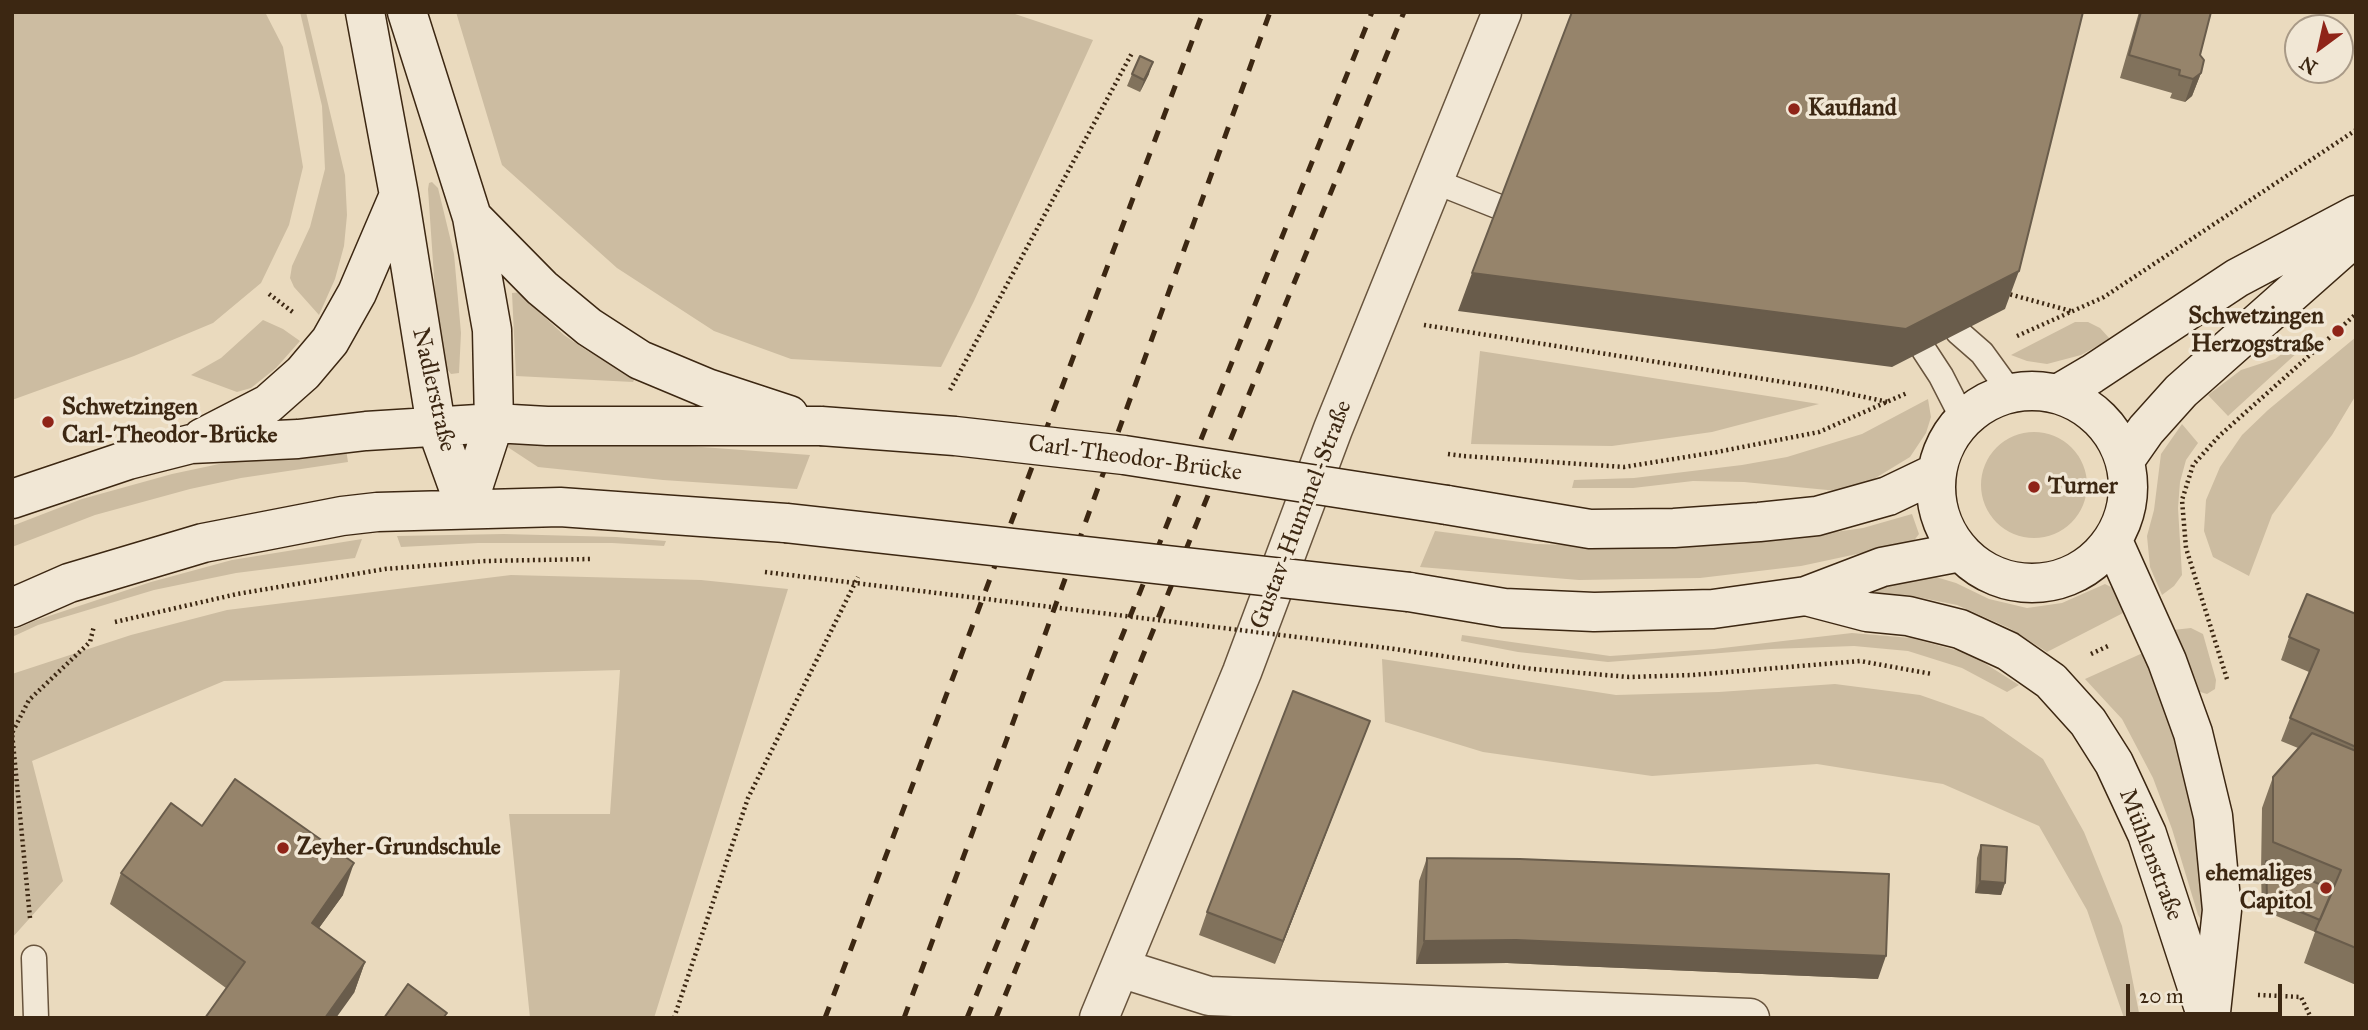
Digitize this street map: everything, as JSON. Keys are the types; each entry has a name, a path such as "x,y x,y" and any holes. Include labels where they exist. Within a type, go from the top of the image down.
{"main road":[{"name":"Nadlerstraße","path":"365,12 399,195 436,426 466,509"},
{"name":"Nadlerstraße","path":"407,12 471,217 492,330 494,423 466,509"},
{"name":"Gustav-Hummel-Straße","path":"1099,1018 1242,673 1334,429 1502,12"},
{"path":"191,444 268,404 303,373 323,349 357,293 399,195"},
{"path":"2058,394 2237,278 2356,215"},
{"path":"471,217 542,288 589,327 640,360 707,388 821,426"},
{"path":"2125,460 2181,391 2356,236"},
{"path":"2034,391 2058,394 2088,408 2110,431 2125,460 2129,488 2124,516 2113,541 2093,563 2067,578 2039,584 2010,582 1982,571 1960,552 1947,534 1935,495 1936,473 1945,444 1963,419 1985,402 2011,393 2034,391"},
{"path":"12,499 128,460 191,444 298,439 494,423 547,426 821,426"},
{"name":"Carl-Theodor-Brücke","path":"821,426 955,436 1124,455 1590,529 1686,528 1817,516 1888,496 1936,473"},
{"path":"12,608 69,583 203,543 342,516 466,509 560,508 786,523 1409,592 1504,608 1606,612 1713,610 1806,596 1882,567 1960,552"},
{"name":"Mühlenstraße","path":"2113,541 2152,625 2193,733 2213,816 2222,910 2209,1018"},
{"name":"Mühlenstraße","path":"1806,596 1867,612 1908,616 1960,629 2008,651 2051,681 2088,722 2115,763 2147,834 2209,1018"},
{"path":"1119,968 1209,996 1750,1018"}],"lane":[{"path":"1434,181 1497,206"},
{"path":"1958,332 1982,353 2011,393"},
{"path":"1924,350 1963,419"},
{"path":"34,957 36,1018"}],"path":[{"path":"2015,337 2104,297 2356,130"},
{"path":"2001,293 2072,312"},
{"path":"2051,681 2066,667 2203,599 2186,548 2182,500 2193,465 2219,436 2356,314"},
{"path":"1379,317 1827,389 1889,402 1819,432 1624,467 1464,456"},
{"path":"82,631 237,594 385,569 485,561 591,559"},
{"path":"752,571 1387,648 1533,669 1629,677 1693,675 1860,661 1938,675"},
{"path":"34,957 12,733 29,700 90,642 94,626"},
{"path":"2252,995 2301,997 2311,1018"}],"shaded area":[{"path":"12,12 265,12 283,47 303,167 289,225 261,283 213,323 134,356 12,400"},
{"path":"300,12 306,12 345,175 347,215 344,246 335,279 319,315 294,287 290,278 292,266 310,227 325,169 322,106"},
{"path":"456,12 1009,12 1093,40 974,301 941,367 791,359 714,331 617,268 502,165"},
{"path":"432,182 438,188 454,254 461,333 459,373 451,374 445,367 438,335 428,189 429,183"},
{"path":"523,292 538,311 564,335 635,378 633,382 516,376 512,293"},
{"path":"263,320 300,341 276,368 251,388 237,392 191,375 221,358"},
{"path":"2075,322 2088,322 2100,328 2110,339 2081,355 2047,364 2011,355"},
{"path":"2356,337 2356,395 2332,435 2272,515 2249,576 2213,557 2204,531 2206,500 2220,467 2242,435 2268,410"},
{"path":"2294,345 2299,351 2228,416 2208,395 2241,370 2275,359"},
{"path":"1480,351 1819,404 1712,432 1612,446 1471,444"},
{"path":"1928,399 1931,417 1926,433 1910,457 1864,485 1838,491 1744,482 1693,481 1633,488 1572,488 1574,480 1634,478 1787,457 1862,434"},
{"path":"2182,424 2198,443 2186,460 2180,482 2178,508 2182,575 2174,586 2162,595 2150,567 2147,536 2154,510 2161,454"},
{"path":"2034,432 2054,436 2071,448 2083,465 2087,485 2083,505 2071,522 2054,534 2034,538 2014,534 1997,522 1985,505 1981,485 1985,465 1997,448 2014,436"},
{"path":"509,435 810,455 797,489 663,480 538,467 503,444"},
{"path":"345,443 348,462 241,478 190,489 95,515 12,547 12,526 82,499 172,474 238,460"},
{"path":"1912,514 1919,534 1913,542 1801,566 1700,578 1579,580 1420,567 1435,531 1536,544 1670,548 1779,540 1863,528"},
{"path":"504,534 666,541 664,546 612,543 478,543 401,547 397,536"},
{"path":"362,539 355,558 236,573 154,590 38,625 12,637 12,631 34,621 151,582 232,560"},
{"path":"511,575 701,580 788,589 654,1018 530,1018 509,814 610,814 620,670 224,681 32,761 63,881 12,938 12,674 131,635 227,610"},
{"path":"1936,577 1956,583 1989,599 2027,608 2062,603 2105,584 2113,588 2125,612 2047,652 2009,628 1957,605 1907,595 1870,594 1868,587"},
{"path":"2191,628 2203,634 2216,680 2215,689 2207,694 2197,691 2173,630"},
{"path":"1852,633 1911,638 1970,654 2019,685 2007,692 1962,668 1908,651 1854,646 1771,649 1608,662 1518,652 1461,641 1462,635 1610,656 1714,649"},
{"path":"2145,652 2174,731 2189,789 2206,917 2203,922 2198,915 2172,829 2153,778 2122,719 2085,679"},
{"path":"1382,659 1616,695 1719,692 1835,684 1920,695 1983,717 2043,759 2084,832 2122,926 2140,1018 2124,1018 2087,910 2039,826 1943,784 1817,764 1652,776 1483,752 1385,722"}],"building":[{"name":"Kaufland","path":"1572,12 2083,12 2019,271 1906,329 1472,273"},
{"path":"2141,12 2211,12 2200,55 2204,60 2201,73 2193,79 2179,75 2180,70 2129,55"},
{"path":"1140,56 1153,62 1144,80 1132,74"},
{"path":"2307,594 2356,614 2356,747 2290,718 2319,650 2289,637"},
{"path":"1293,691 1370,721 1283,941 1207,912"},
{"name":"ehemaliges Capitol","path":"2312,733 2356,751 2356,948 2315,931 2341,870 2273,842 2273,777"},
{"path":"235,779 354,863 312,923 365,962 325,1018 205,1018 245,962 121,873 171,803 202,826"},
{"path":"1981,845 2007,847 2005,883 1980,881"},
{"path":"1427,858 1520,859 1889,874 1886,956 1516,940 1424,941"},
{"path":"2266,861 2333,890 2320,920 2267,898"},
{"path":"408,984 447,1013 443,1018 384,1018"}],"railway":[{"path":"825,1018 1203,12"},
{"path":"904,1018 1270,12"},
{"path":"967,1018 1372,12"},
{"path":"996,1018 1404,12"}],"place":[{"name":"Kaufland","path":"1794,109"},
{"name":"Schwetzingen Herzogstraße","path":"2338,331"},
{"name":"Schwetzingen Carl-Theodor-Brücke","path":"48,422"},
{"name":"Turner","path":"2034,487"},
{"name":"Zeyher-Grundschule","path":"283,848"},
{"name":"ehemaliges Capitol","path":"2326,888"}]}
